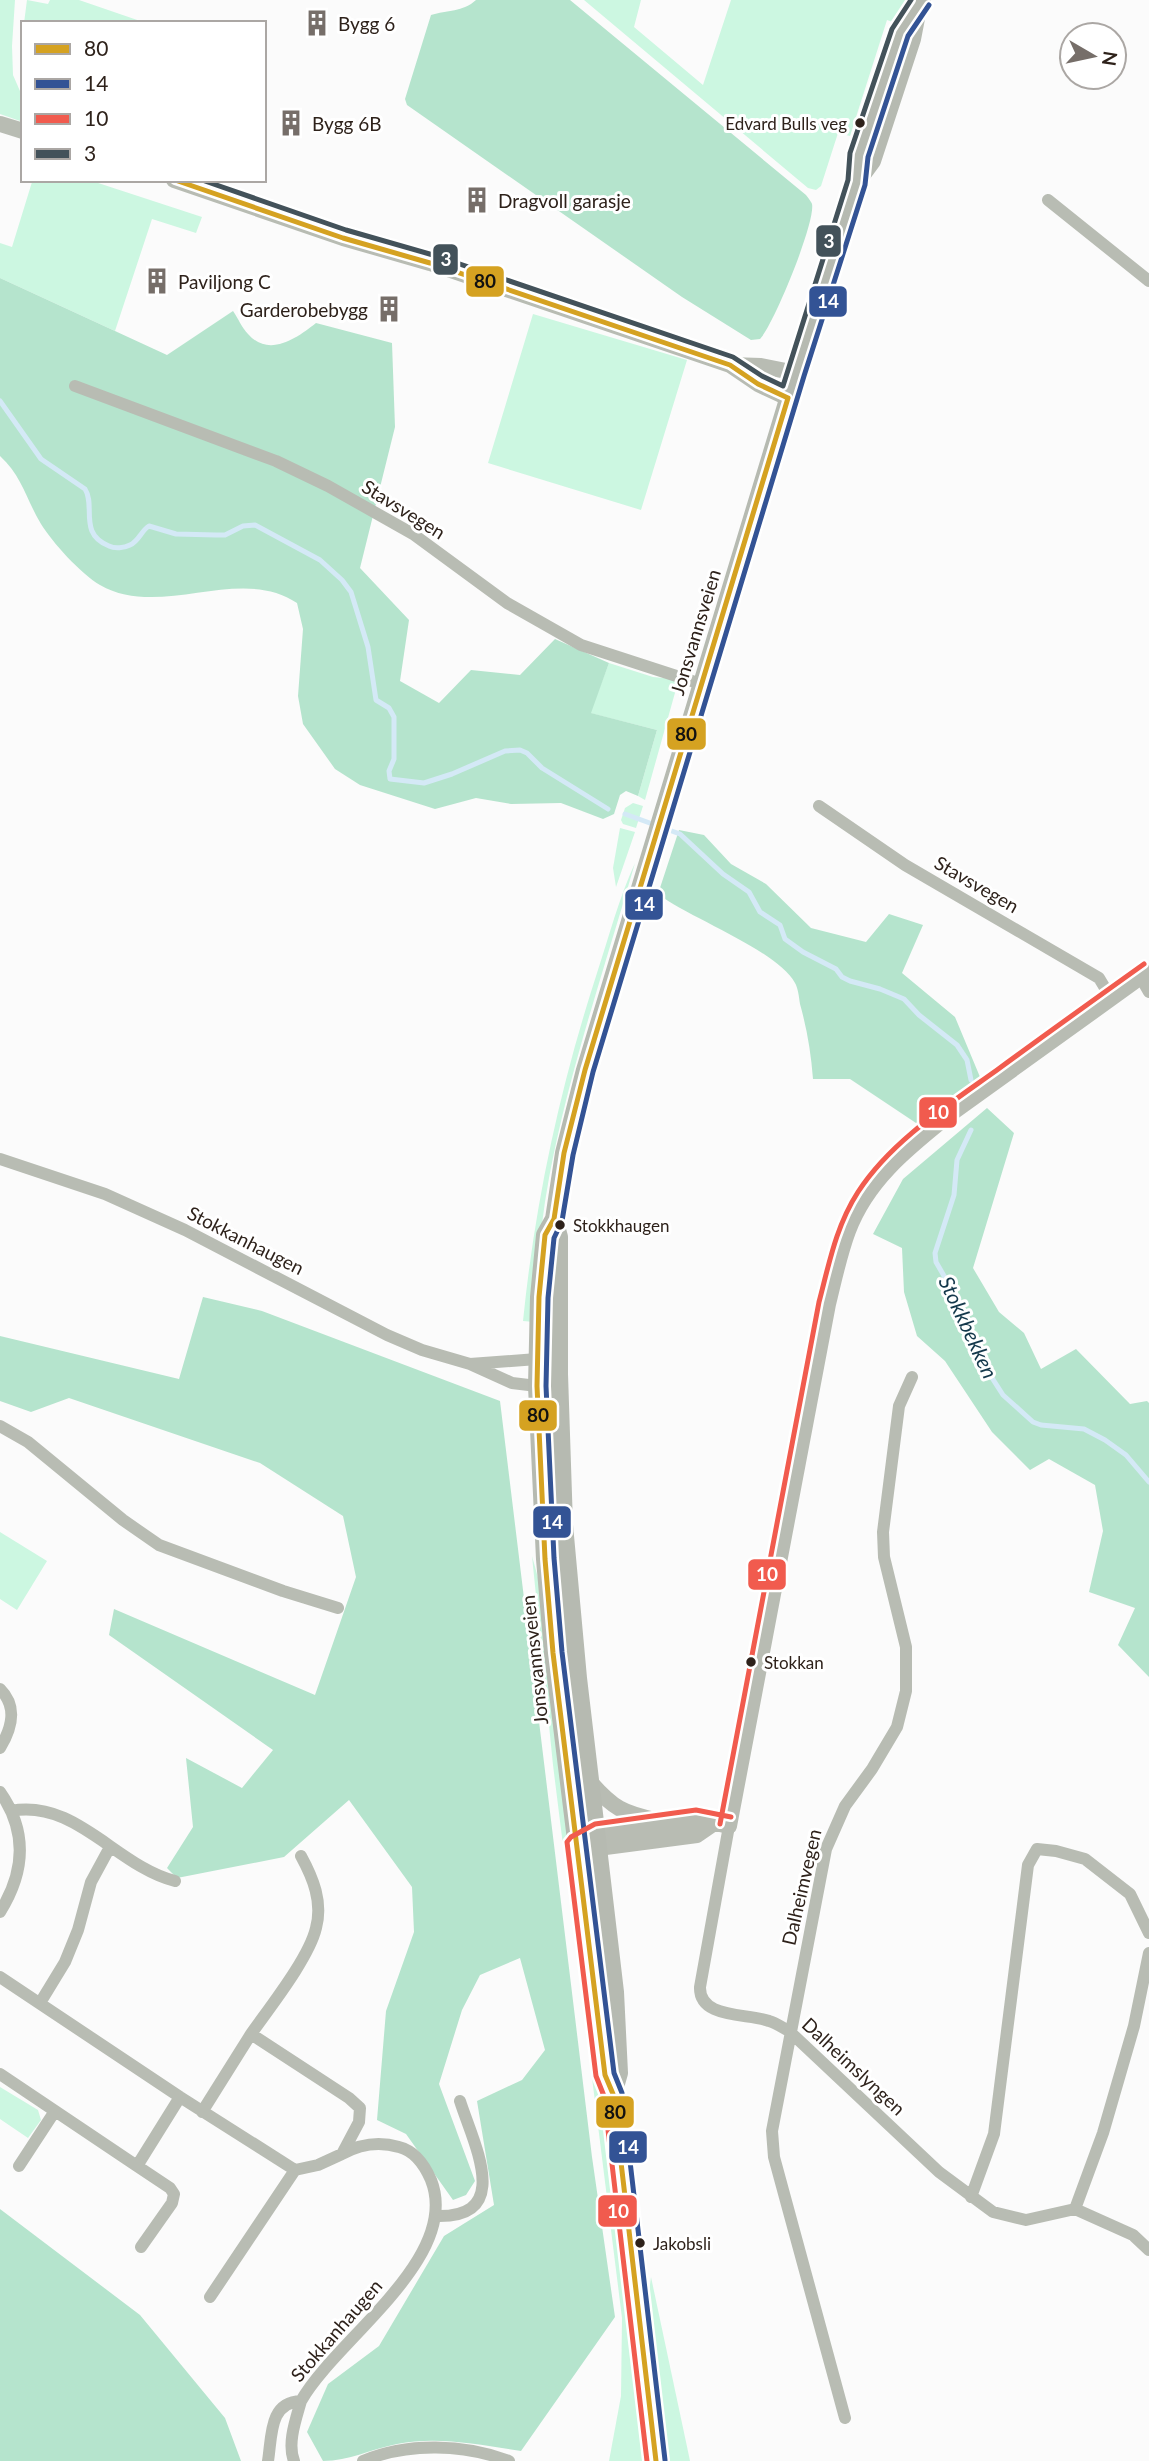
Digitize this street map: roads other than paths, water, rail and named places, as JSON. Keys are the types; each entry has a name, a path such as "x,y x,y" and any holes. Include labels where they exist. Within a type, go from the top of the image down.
{"main road":[{"name":"Jonsvannsveien","path":"656,2461 614,2094 605,2075 576,1844 545,1559 537,1359 545,1235 554,1219 564,1153 576,1102 701,684 857,182 872,160 912,39 920,5"},
{"name":"Jonsvannsveien","path":"554,1219 559,1237 559,1374 565,1536 578,1678 615,1992 619,2073 614,2094"}],"street":[{"path":"0,124 21,130"},
{"path":"180,182 730,365 758,384 789,398"},
{"path":"1048,200 1149,281"},
{"path":"730,365 761,366 796,373"},
{"name":"Stavsvegen","path":"75,386 275,461 413,534 507,603 581,645 701,684"},
{"name":"Stavsvegen","path":"819,806 905,865 1099,978 1111,998"},
{"path":"721,1825 828,1304 840,1257 856,1213 882,1174 917,1140 1145,974 1149,992"},
{"name":"Stokkanhaugen","path":"0,1159 105,1194 185,1230 387,1335 436,1355 470,1364 500,1379 537,1386"},
{"path":"537,1359 559,1374 537,1386"},
{"name":"Stokkanhaugen","path":"470,1364 537,1359"},
{"name":"Dalheimvegen","path":"845,2418 775,2157 772,2131 789,2031 826,1849 845,1806 872,1769 897,1727 906,1691 906,1647 884,1557 883,1532 899,1406 912,1377"},
{"path":"0,1426 28,1442 123,1520 159,1545 283,1591 338,1608"},
{"path":"0,1689 11,1704 12,1712 9,1731 0,1748"},
{"path":"591,1783 618,1809 664,1824"},
{"path":"0,1792 11,1811 20,1845 16,1882 0,1912"},
{"path":"11,1811 38,1809 59,1814 150,1872 175,1881"},
{"path":"576,1844 696,1819 721,1825"},
{"path":"597,1840 697,1835 721,1825"},
{"name":"Dalheimslyngen","path":"721,1825 702,1975 701,1997 705,2005 714,2010 771,2021 789,2031 939,2172 993,2212 1026,2220 1074,2209"},
{"path":"40,2003 65,1962 78,1930 91,1882 110,1847"},
{"path":"971,2197 994,2134 1028,1866 1037,1849 1085,1859 1130,1894 1149,1933"},
{"path":"202,2112 303,1958 316,1928 316,1888 301,1856"},
{"path":"1149,1953 1126,2053 1103,2133 1074,2209 1133,2235 1149,2250"},
{"path":"0,1976 202,2112 295,2170 210,2297"},
{"path":"251,2034 360,2108 359,2122 342,2154"},
{"path":"0,2074 170,2188 174,2194 172,2203 141,2247"},
{"path":"137,2166 180,2097"},
{"path":"435,2216 467,2213 480,2201 483,2192 481,2171 460,2101"},
{"path":"19,2166 55,2111"},
{"name":"Stokkanhaugen","path":"268,2461 278,2412 289,2401 301,2401 313,2380 407,2277 425,2246 435,2216 436,2201 429,2177 411,2153 395,2146 373,2144 354,2147 318,2165 295,2170"},
{"path":"294,2461 293,2439 301,2401"},
{"path":"363,2461 398,2451 447,2448 484,2453 509,2461"}],"waterway":[{"name":"Stokkbekken","path":"0,401 41,459 85,489 91,527 100,541 109,546 120,548 130,545 149,526 176,534 225,535 243,526 255,525 320,560 342,580 351,592 368,647 376,700 389,708 394,717 394,759 389,771 390,779 424,783 505,751 520,750 527,753 542,768 608,809"},
{"name":"Stokkbekken","path":"625,814 680,834 723,874 749,892 760,912 780,925 785,939 803,952 836,969 842,977 850,981 904,999 919,1015 957,1045 967,1060 971,1080"},
{"name":"Stokkbekken","path":"971,1130 957,1160 954,1195 935,1253 936,1262 955,1295 987,1370 1003,1395 1033,1422 1084,1429 1126,1455 1149,1482"}],"place":[{"name":"Bygg 6","path":"317,23"},
{"name":"Bygg 6B","path":"291,123"},
{"name":"Edvard Bulls veg","path":"860,123"},
{"name":"Dragvoll garasje","path":"477,200"},
{"name":"Paviljong C","path":"157,281"},
{"name":"Garderobebygg","path":"389,309"},
{"name":"Stokkhaugen","path":"560,1225"},
{"name":"Stokkan","path":"751,1662"},
{"name":"Jakobsli","path":"640,2243"}]}
